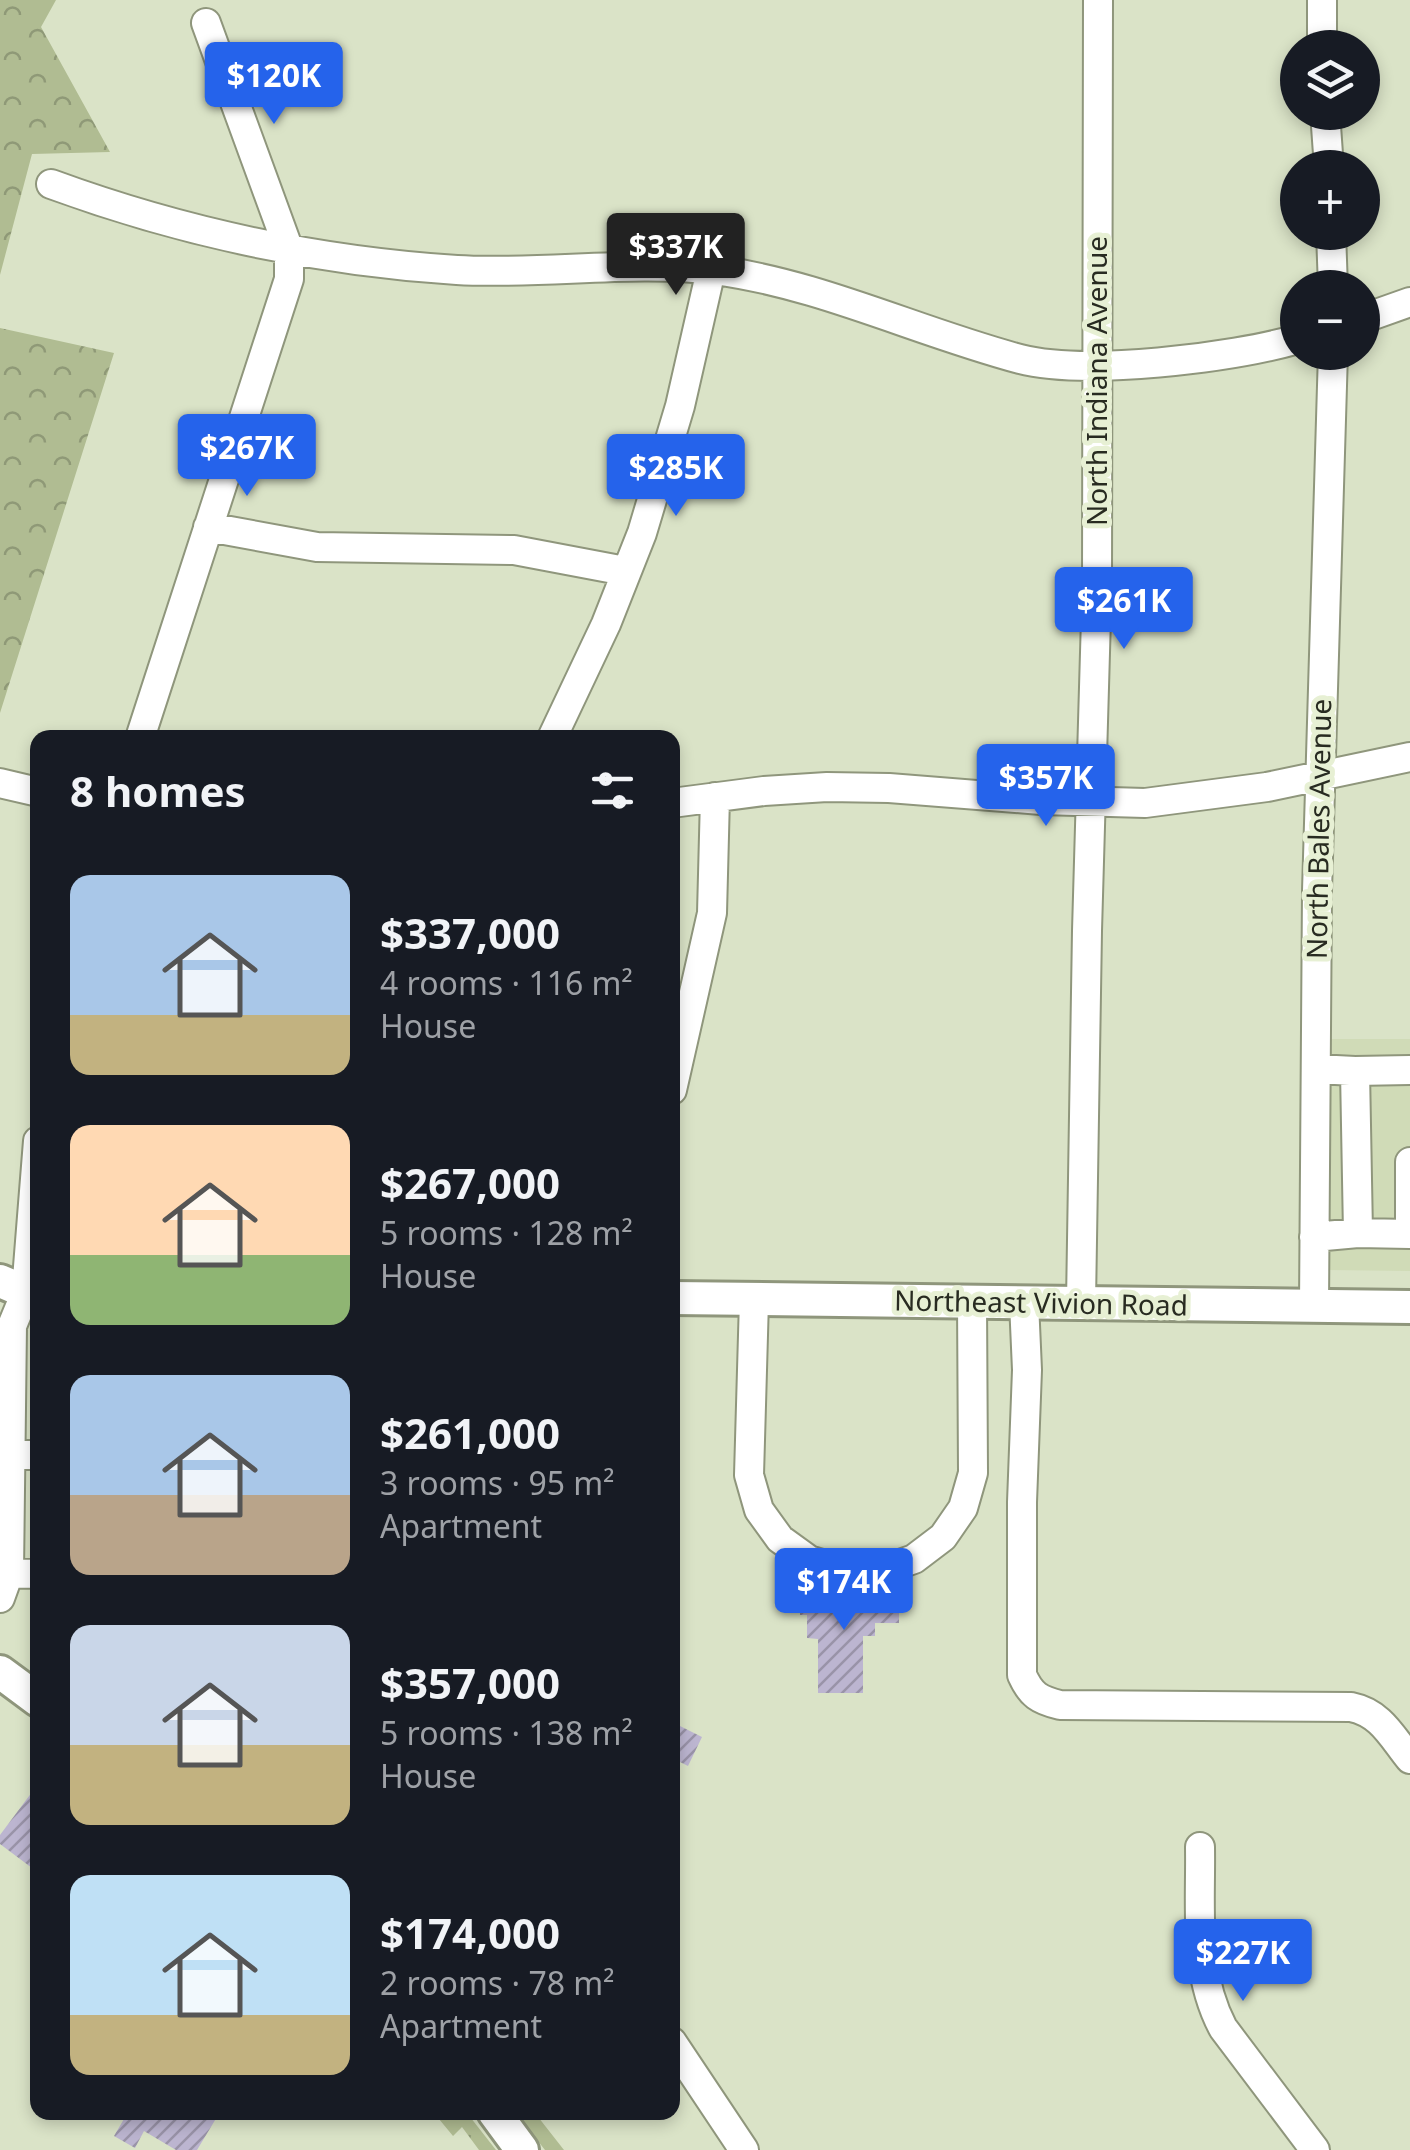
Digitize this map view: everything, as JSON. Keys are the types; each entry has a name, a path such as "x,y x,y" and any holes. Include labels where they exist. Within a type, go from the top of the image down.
{"main road":[{"name":"Northeast Vivion Road","path":"680,1298 1410,1308"},
{"path":"0,1672 30,1694"},
{"path":"500,2120 522,2150"}],"street":[{"name":"North Indiana Avenue","path":"1082,1302 1098,583 1098,0"},
{"path":"1322,0 1322,30"},
{"path":"143,730 289,278 289,250 206,23"},
{"path":"51,184 163,223 289,250 458,270 711,270 776,281 1024,360 1096,365 1220,356 1280,343"},
{"path":"556,730 606,624 642,532 680,406 711,270"},
{"path":"1380,313 1410,302"},
{"name":"North Bales Avenue","path":"1314,1306 1320,776 1332,370"},
{"path":"208,527 317,547 514,550 625,571"},
{"path":"680,802 827,787 1145,802 1215,796 1410,757"},
{"path":"0,784 30,790"},
{"path":"680,1055 712,913 715,797"},
{"path":"1316,1068 1410,1070"},
{"path":"1355,1071 1358,1234"},
{"path":"1314,1237 1410,1234 1410,1162"},
{"path":"16,1582 24,1542 19,1468 25,1342 12,1326 30,1196"},
{"path":"754,1300 749,1475 760,1510 780,1538 810,1560 844,1571 880,1571 914,1559 942,1537 963,1508 973,1473 972,1301"},
{"path":"1024,1302 1027,1370 1022,1675 1028,1690 1039,1700 1060,1705 1351,1707 1366,1710 1377,1718 1410,1759"},
{"path":"1200,1847 1201,1960 1212,2007 1223,2028 1315,2150"},
{"path":"680,2054 744,2150"}],"shaded area":[{"path":"1322,1039 1410,1039 1410,1271 1327,1270"}],"green space":[{"path":"0,0 56,0 41,27 110,152 32,154 0,275"},
{"path":"0,328 114,353 0,713"},
{"path":"440,2120 472,2120 496,2150 479,2150 462,2127 453,2136"},
{"path":"521,2120 540,2120 564,2150 545,2150"}],"building":[{"path":"808,1585 826,1585 826,1590 874,1590 874,1598 899,1598 899,1623 875,1623 875,1636 863,1636 863,1693 818,1693 818,1639 807,1638 807,1615 800,1615 800,1598 808,1598"},
{"path":"680,1726 702,1737 688,1766 680,1762"},
{"path":"30,1795 30,1866 0,1844 0,1835"},
{"path":"123,2120 215,2120 197,2150 176,2150 144,2131 135,2148 114,2136"}]}
